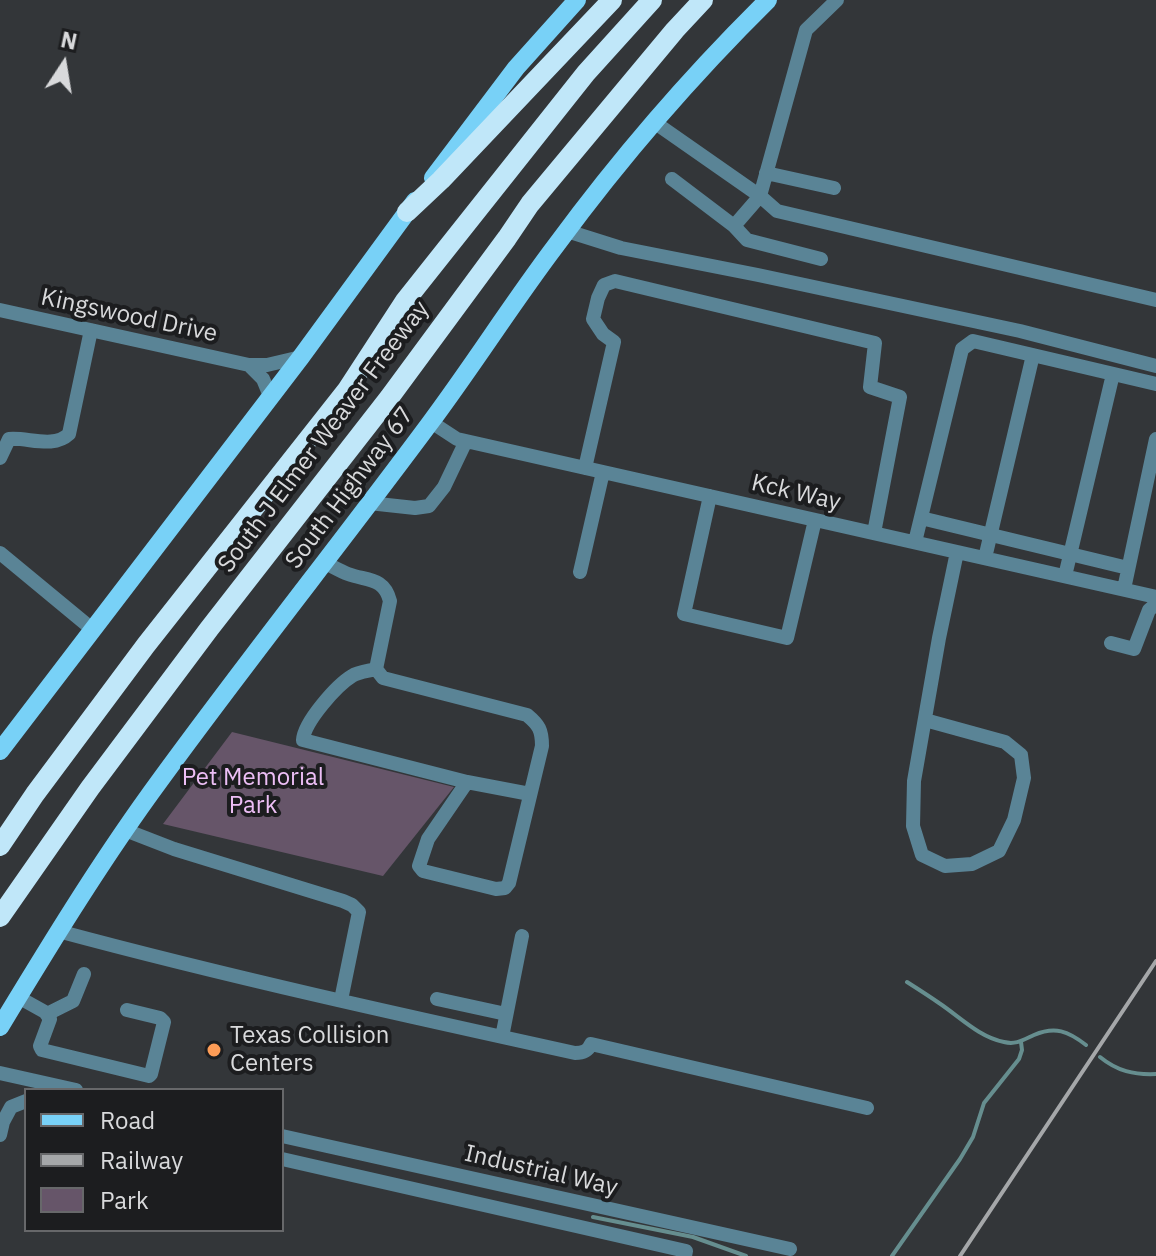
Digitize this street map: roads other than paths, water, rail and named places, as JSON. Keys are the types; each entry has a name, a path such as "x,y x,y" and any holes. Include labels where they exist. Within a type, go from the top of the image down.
{"highway":[{"path":"407,212 612,0"},
{"name":"South J Elmer Weaver Freeway","path":"0,846 146,645 347,390 414,289 586,73 652,0"},
{"name":"South J Elmer Weaver Freeway","path":"0,917 90,788 389,398 530,204 703,0"}],"main road":[{"path":"0,751 301,357 516,68 577,0"},
{"name":"South Highway 67","path":"0,1027 58,931 125,830 257,649 431,422 567,231 690,80 768,0"}],"street":[{"path":"734,226 760,196 806,30 837,0"},
{"path":"654,122 777,211 1156,300"},
{"path":"766,173 834,188"},
{"path":"672,179 734,226 747,240 821,259"},
{"path":"567,231 621,248 1020,331 1156,366"},
{"path":"585,468 614,342 603,334 593,319 604,285 615,281 875,343 870,387 900,397 874,533"},
{"name":"Kingswood Drive","path":"0,310 249,365 275,364 301,357"},
{"path":"0,458 9,439 48,442 63,439 69,434 91,330"},
{"path":"915,542 962,349 973,341 1156,384"},
{"path":"985,558 1033,355"},
{"path":"249,365 263,379 270,396"},
{"path":"1065,576 1113,374"},
{"name":"Kck Way","path":"431,422 457,439 1156,597"},
{"path":"1124,589 1156,439"},
{"path":"369,503 415,508 429,506 444,487 466,441"},
{"path":"580,572 603,472"},
{"path":"710,496 684,614 787,638 815,520"},
{"path":"921,518 1128,568"},
{"path":"925,720 1005,742 1021,755 1024,778 1014,820 999,851 972,864 945,866 922,855 913,826 914,781 925,720 957,552"},
{"path":"0,553 92,629"},
{"path":"323,562 350,575 376,582 388,593 390,601 376,669 383,678 527,715 538,724 542,732 542,746 509,883 505,888 496,889 423,871 419,866 428,839 467,782"},
{"path":"1111,643 1134,649 1149,610 1156,604"},
{"path":"376,669 352,675 318,709 303,740 467,782 530,794"},
{"path":"125,830 174,849 352,905 359,912 341,1000"},
{"path":"58,931 153,957 575,1053 582,1053 591,1044 867,1108"},
{"path":"502,1037 522,936"},
{"path":"47,1014 73,1001 84,974"},
{"path":"18,997 47,1014 50,1019 40,1046 42,1050 149,1076 164,1022 160,1018 127,1010"},
{"path":"437,999 506,1014"},
{"path":"0,1073 67,1088"},
{"path":"0,1135 11,1107 24,1102"},
{"name":"Industrial Way","path":"284,1136 790,1249"},
{"path":"284,1159 686,1251 685,1256"}],"waterway":[{"path":"907,982 978,1031 995,1039 1016,1042 1042,1032 1055,1031 1067,1033 1086,1045"},
{"path":"892,1256 960,1159 973,1137 984,1103 1019,1059 1021,1042"},
{"path":"1100,1057 1126,1071 1156,1074"},
{"path":"593,1217 693,1237 746,1256"}],"railway":[{"path":"960,1256 1156,961"}],"place":[{"name":"Texas Collision Centers","path":"214,1050"}],"park label":[{"name":"Pet Memorial Park","path":"253,792"}]}
